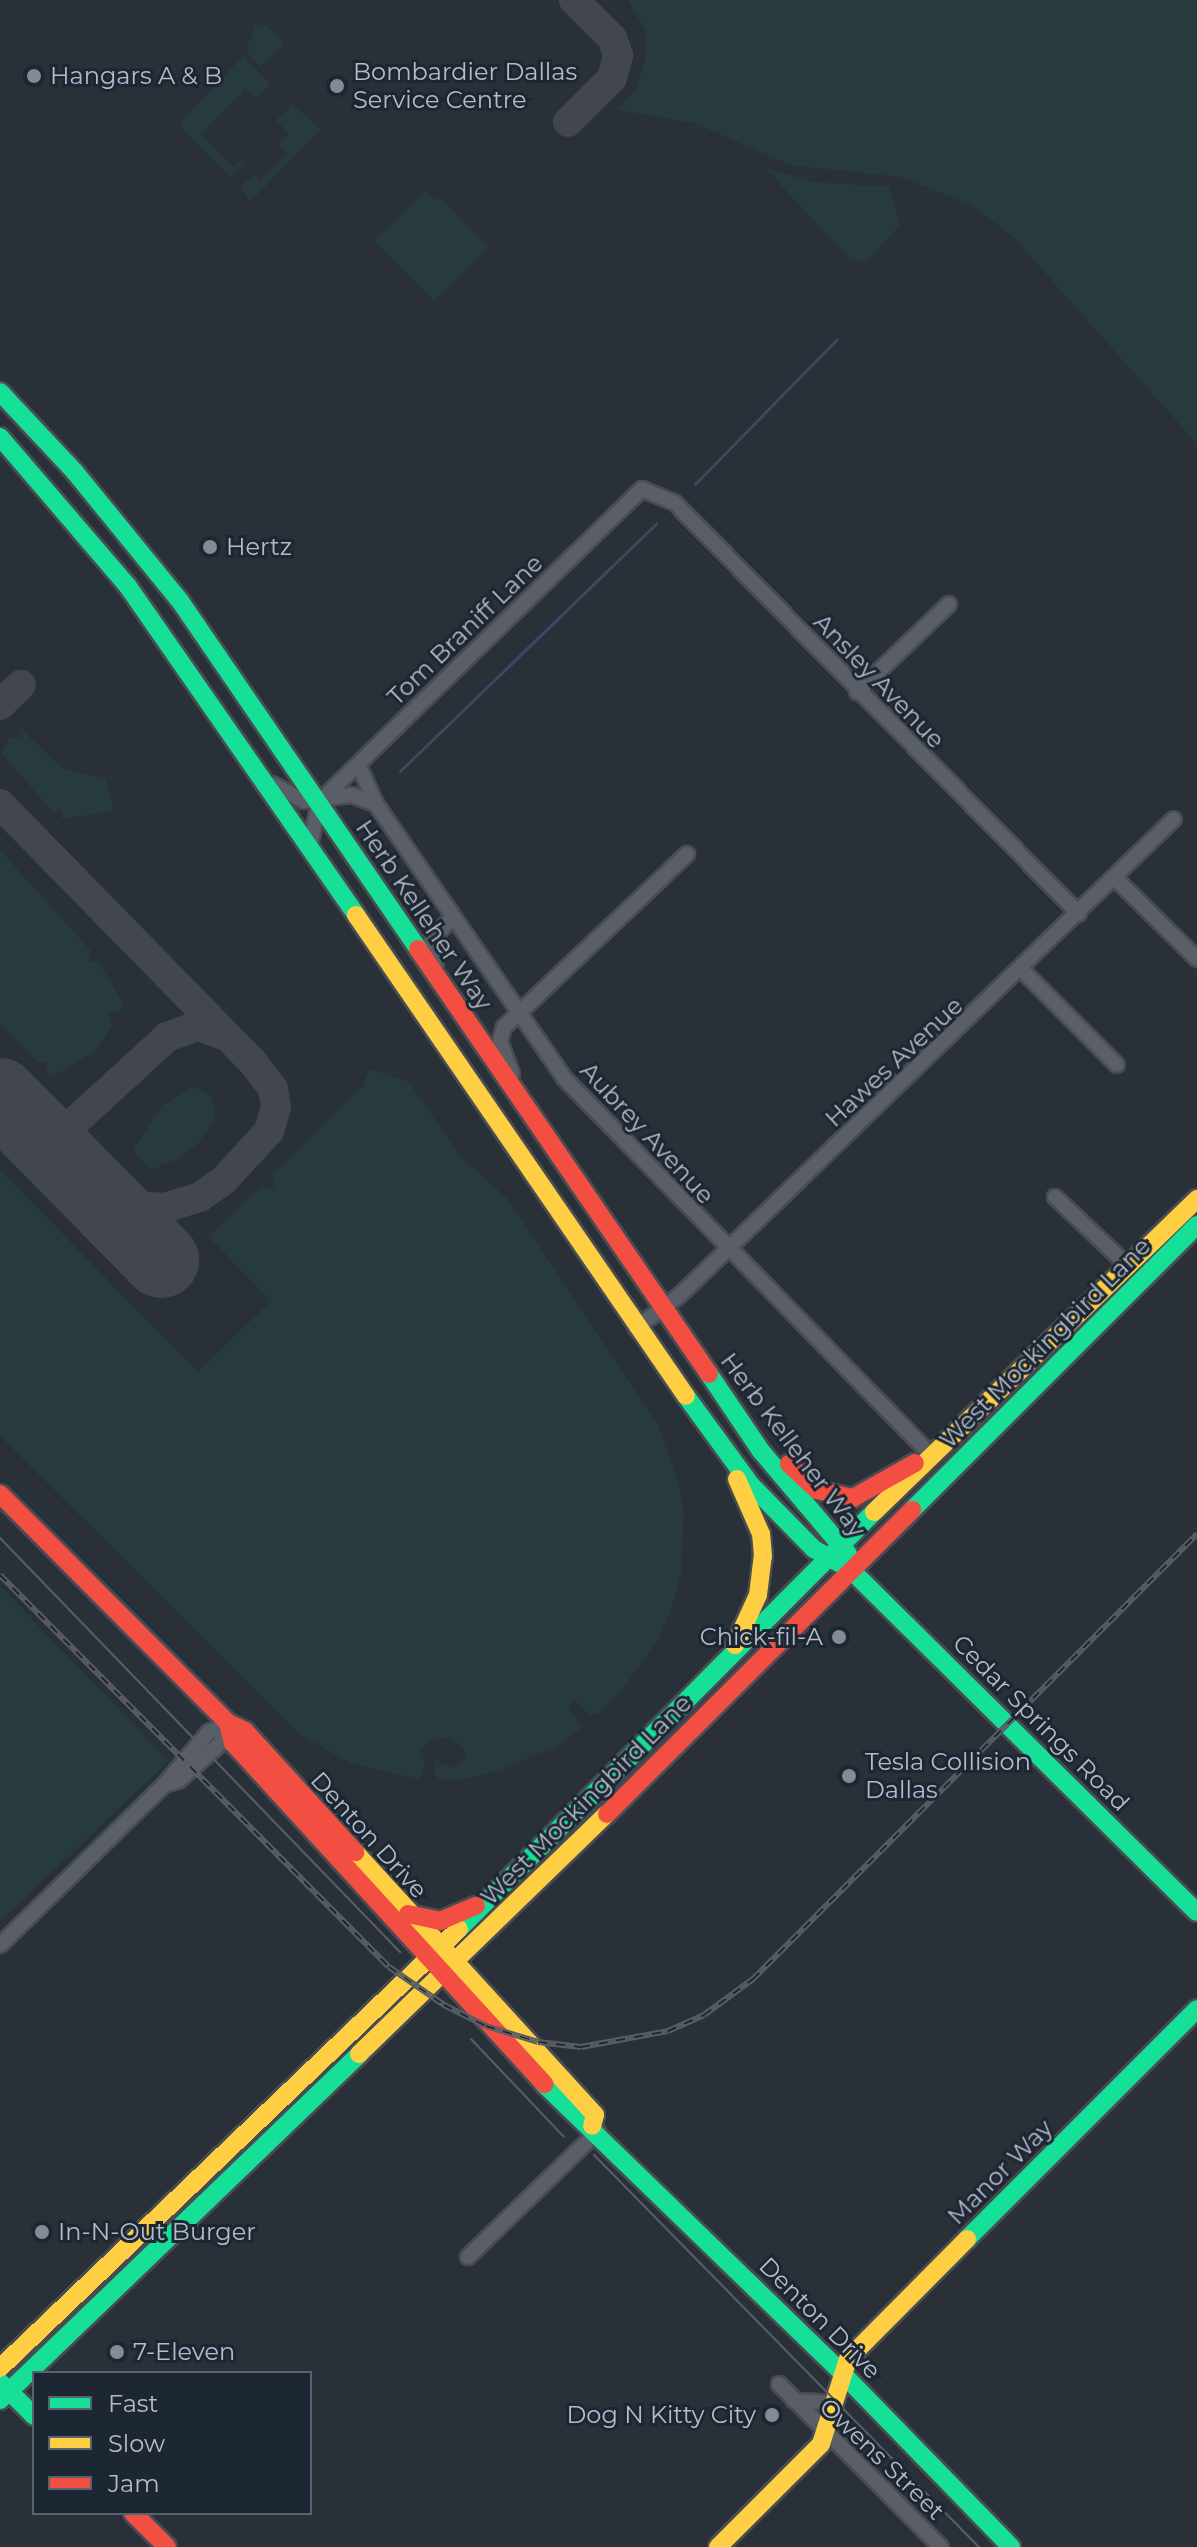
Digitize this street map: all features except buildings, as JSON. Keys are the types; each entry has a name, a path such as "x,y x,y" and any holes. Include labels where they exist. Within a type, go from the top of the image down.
{"main road":[{"name":"Herb Kelleher Way","path":"0,392 153,564 735,1413 783,1478 845,1545 851,1570"},
{"name":"Herb Kelleher Way","path":"0,437 127,585 265,779 636,1328 722,1447 768,1505 829,1561 851,1570"},
{"name":"West Mockingbird Lane","path":"3,2391 145,2261 596,1825 1050,1369 1197,1199"},
{"name":"West Mockingbird Lane","path":"0,2368 433,1955 845,1545 929,1457 1037,1355 1197,1225"},
{"path":"1037,1355 1050,1369"},
{"path":"735,1413 748,1419 802,1478 830,1495 868,1494 906,1467 929,1457"},
{"path":"722,1447 761,1534 763,1556 758,1595 727,1660"},
{"name":"Denton Drive","path":"0,1494 228,1723 245,1731 408,1914 433,1955"},
{"name":"Cedar Springs Road","path":"851,1570 1197,1912"},
{"name":"Denton Drive","path":"228,1723 233,1743 448,1970 581,2124 595,2128 841,2372 1011,2547"},
{"path":"581,1808 596,1825"},
{"path":"408,1914 440,1921 493,1896"},
{"name":"Manor Way","path":"718,2547 806,2457 841,2372 855,2351 1197,2009"},
{"path":"284,2098 300,2113"},
{"path":"130,2244 145,2261"},
{"name":"Manor Way","path":"820,2429 821,2402 832,2377 841,2372"},
{"path":"3,2391 32,2414"},
{"path":"135,2515 167,2547"}],"street":[{"name":"Tom Braniff Lane","path":"319,802 642,489"},
{"name":"Ansley Avenue","path":"642,489 675,503 857,692 1079,914"},
{"path":"857,692 949,604"},
{"name":"Aubrey Avenue","path":"359,766 376,804 564,1078 929,1457"},
{"path":"265,779 287,796 319,802 352,795 376,804"},
{"path":"310,846 319,802"},
{"name":"Hawes Avenue","path":"636,1328 662,1309 727,1250 1022,970 1174,819"},
{"path":"528,1111 500,1041 504,1027 687,854"},
{"path":"1115,878 1197,959"},
{"path":"444,990 430,955 431,940 453,917"},
{"path":"1022,970 1117,1065"},
{"path":"1055,1197 1135,1273"},
{"path":"0,1945 164,1785 209,1732 228,1723"},
{"path":"468,2257 595,2128"},
{"name":"Owens Street","path":"779,2384 938,2546"},
{"name":"Owens Street","path":"794,2401 821,2402"}],"green space":[{"path":"628,0 1197,0 1197,444 1016,240 972,205 900,177 790,165 694,123 618,110 636,88 645,61 646,32"},
{"path":"255,25 266,25 284,43 260,67 246,51"},
{"path":"243,56 271,85 256,99 245,89 201,134 233,167 241,160 245,165 231,177 183,131 181,122"},
{"path":"293,104 321,130 250,202 241,186 254,174 260,180 287,154 278,145 289,134 276,120"},
{"path":"765,168 815,182 889,187 900,225 866,262 851,260"},
{"path":"425,191 435,201 439,197 489,248 434,301 374,241"},
{"path":"20,728 63,769 106,778 114,811 61,819 63,811 53,812 1,753 10,737 22,739"},
{"path":"0,850 91,951 88,963 99,962 124,1005 120,1013 109,1012 112,1025 97,1050 53,1076 46,1071 49,1061 38,1062 0,1024"},
{"path":"370,1069 409,1082 461,1157 508,1199 658,1425 677,1477 684,1512 681,1574 672,1606 658,1640 621,1691 597,1714 589,1715 574,1699 568,1706 582,1728 556,1747 495,1772 463,1779 440,1780 435,1775 435,1760 454,1768 466,1758 463,1747 451,1738 434,1739 420,1750 420,1758 426,1759 420,1779 350,1763 299,1734 0,1436 0,1170 198,1372 271,1301 209,1237 260,1187 274,1188 272,1175 362,1087"},
{"path":"193,1087 212,1095 215,1119 198,1144 176,1160 150,1170 133,1150 162,1105"},
{"path":"0,1586 169,1761 0,1921"}],"waterway":[{"path":"695,484 837,339"},
{"path":"400,771 656,524"}],"taxiway":[{"path":"568,122 612,78 618,55 612,38 574,0"},
{"path":"0,705 21,685"},
{"path":"0,804 252,1061 273,1089 276,1107 269,1131 224,1180 200,1197 164,1208 138,1206 90,1188"},
{"path":"13,1109 52,1128 70,1126 167,1037 198,1026 226,1036"}],"runway":[{"path":"0,1096 161,1260"}],"tram line":[{"path":"0,1538 400,1952"},
{"path":"471,2039 564,2137"},
{"path":"594,2155 979,2547"}],"railway":[{"path":"0,1575 389,1967 444,2005 486,2026 538,2042 581,2047 668,2031 704,2015 753,1979 1197,1534"}],"traffic: fast":[{"path":"0,392 74,471 180,601 418,949"},
{"path":"0,437 127,585 356,915"},
{"path":"912,1510 1197,1225"},
{"path":"709,1374 761,1451 848,1554"},
{"path":"686,1396 751,1485 814,1549 851,1570 1197,1912"},
{"path":"459,1929 874,1512"},
{"path":"967,2239 1197,2009"},
{"path":"0,2400 359,2054"},
{"path":"544,2084 841,2372 1011,2547"},
{"path":"0,2382 32,2414"}],"traffic: slow":[{"path":"356,915 686,1396"},
{"path":"874,1512 1197,1199"},
{"path":"735,1645 758,1595 763,1556 761,1534 737,1479"},
{"path":"359,2054 607,1814"},
{"path":"355,1852 595,2115 592,2126"},
{"path":"0,2368 459,1929"},
{"path":"718,2547 821,2444 848,2359 967,2239"}],"traffic: jam":[{"path":"418,949 709,1374"},
{"path":"789,1464 817,1490 853,1498 915,1463"},
{"path":"0,1494 228,1723 245,1731 355,1852"},
{"path":"607,1814 912,1510"},
{"path":"228,1723 233,1743 544,2084"},
{"path":"408,1914 440,1921 476,1906"},
{"path":"135,2515 167,2547"}],"place":[{"name":"Hangars A & B","path":"34,76"},
{"name":"Bombardier Dallas Service Centre","path":"337,86"},
{"name":"Hertz","path":"210,547"},
{"name":"Chick-fil-A","path":"839,1637"},
{"name":"Tesla Collision Dallas","path":"849,1776"},
{"name":"In-N-Out Burger","path":"42,2232"},
{"name":"7-Eleven","path":"117,2352"},
{"name":"Dog N Kitty City","path":"772,2415"}]}
